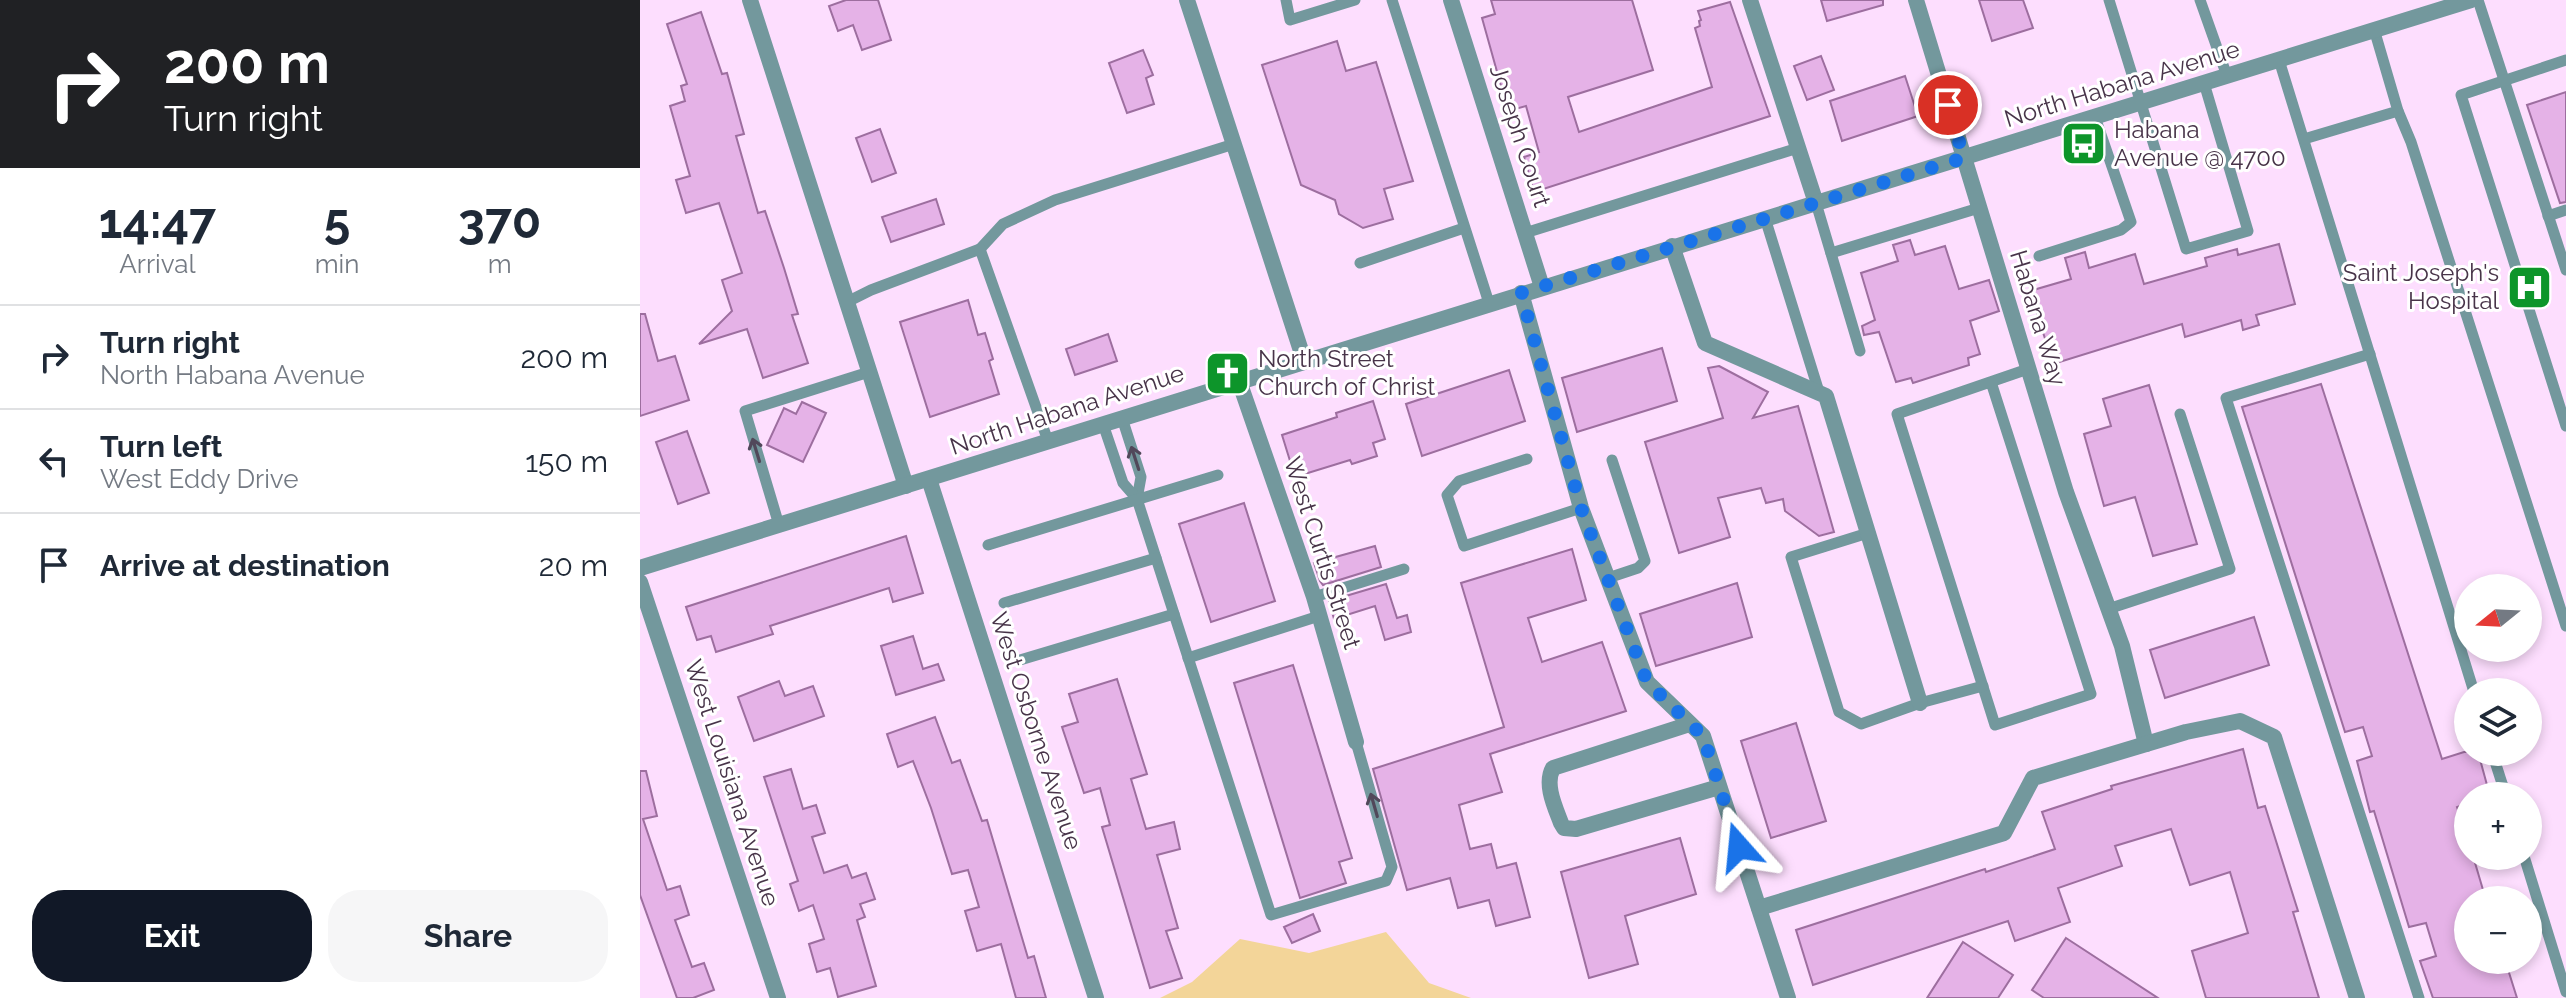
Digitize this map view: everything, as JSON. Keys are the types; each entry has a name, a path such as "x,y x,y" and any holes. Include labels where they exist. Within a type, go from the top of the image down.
{"street":[{"path":"750,0 906,486"},
{"path":"1187,0 1304,360"},
{"name":"Joseph Court","path":"1451,0 1542,287"},
{"path":"1750,0 1816,203"},
{"name":"Habana Way","path":"1916,0 2066,492 2122,646 2146,744"},
{"name":"North Habana Avenue","path":"640,568 2471,0"},
{"path":"1672,246 1705,343 1826,396 1920,703"},
{"path":"1521,293 1581,508 1647,682 1703,736 1788,998"},
{"name":"West Curtis Street","path":"1239,381 1314,597 1356,742"},
{"name":"West Osborne Avenue","path":"929,479 1096,998"},
{"name":"West Louisiana Avenue","path":"640,582 778,998"},
{"path":"1759,908 2004,833 2033,778 2186,732 2240,721 2274,737 2357,998"},
{"path":"1690,724 1553,768 1550,784 1561,823 1564,828 1576,829 1719,787"}],"lane":[{"path":"1286,0 1290,20 1355,0"},
{"path":"1392,0 1489,303"},
{"path":"2109,0 2186,249 2248,231 2204,83"},
{"path":"2200,0 2227,76"},
{"path":"2478,0 2566,270"},
{"path":"2374,29 2566,626"},
{"path":"2279,60 2470,678"},
{"path":"2566,60 2461,95 2566,426"},
{"path":"2304,139 2398,111"},
{"path":"2039,256 2121,230 2131,222 2095,117"},
{"path":"847,302 980,249 1003,224 1055,200 1234,144"},
{"path":"1525,233 1798,148"},
{"path":"1816,203 1860,351"},
{"path":"1831,253 1979,208"},
{"path":"2548,216 2566,210"},
{"path":"1765,218 1819,392"},
{"path":"1360,263 1464,228"},
{"path":"980,249 1048,441"},
{"path":"2370,354 2226,398 2419,998"},
{"path":"1991,382 2091,694 1995,725 1897,414 2028,369"},
{"path":"779,525 745,411 869,372"},
{"path":"2108,609 2230,569 2180,414"},
{"path":"1122,418 1141,477 1137,499"},
{"path":"1103,424 1123,483 1137,499 1271,915 1386,881 1392,867 1356,742"},
{"path":"1527,459 1459,481 1447,495 1464,546 1581,508"},
{"path":"1608,578 1638,568 1645,561 1612,460"},
{"path":"988,545 1218,475"},
{"path":"1868,533 1791,557 1839,712 1861,724 1920,703 1983,686"},
{"path":"1004,603 1156,558"},
{"path":"1314,597 1404,569"},
{"path":"1020,660 1174,614"},
{"path":"1188,658 1319,616"},
{"path":"2528,870 2566,992"}],"shaded area":[{"path":"1386,932 1429,983 1471,998 1160,998 1192,982 1240,939 1309,953"}],"building":[{"path":"846,0 878,0 891,40 862,50 853,25 838,31 829,6"},
{"path":"1491,0 1632,0 1653,70 1568,97 1579,132 1712,87 1695,28 1700,26 1698,11 1730,2 1770,116 1534,192 1524,157 1539,152 1526,106 1508,111 1482,18 1495,14"},
{"path":"1821,0 1883,0 1883,5 1827,21"},
{"path":"1979,0 2023,0 2033,28 1992,41"},
{"path":"701,12 722,74 727,73 744,134 736,136 758,213 765,211 784,268 798,314 792,315 808,363 763,378 747,329 699,344 732,311 722,280 742,273 719,203 686,213 676,180 690,176 670,106 685,101 681,86 687,84 667,24"},
{"path":"1337,41 1346,71 1376,62 1413,181 1384,189 1393,219 1363,228 1339,214 1335,200 1301,185 1262,65"},
{"path":"1143,50 1153,75 1146,78 1154,104 1127,113 1109,63"},
{"path":"1821,56 1834,90 1807,100 1794,66"},
{"path":"1905,76 1918,116 1842,141 1830,101"},
{"path":"2566,92 2566,202 2560,203 2527,105"},
{"path":"880,129 896,173 872,182 856,138"},
{"path":"936,199 944,224 891,242 882,217"},
{"path":"1910,240 1915,255 1945,246 1959,289 1989,280 1999,311 1970,321 1980,354 1968,358 1969,365 1913,383 1911,378 1896,382 1879,332 1864,335 1862,326 1875,320 1861,273 1898,261 1893,245"},
{"path":"2279,244 2295,304 2256,315 2259,325 2243,330 2241,320 2185,337 2182,324 2053,364 2030,291 2071,279 2065,258 2085,252 2089,268 2135,254 2144,284 2207,266 2205,258 2237,249 2238,255"},
{"path":"968,300 978,335 985,333 999,394 930,417 900,322"},
{"path":"640,314 645,314 658,361 675,356 689,400 640,416"},
{"path":"1108,334 1117,361 1075,375 1066,349"},
{"path":"1662,348 1677,401 1577,432 1562,378"},
{"path":"1719,366 1768,392 1753,418 1798,406 1834,532 1819,536 1785,511 1783,499 1766,503 1761,488 1718,498 1730,537 1679,553 1645,442 1723,418 1708,368"},
{"path":"1509,370 1525,421 1422,456 1406,404"},
{"path":"2321,384 2442,759 2454,755 2454,766 2482,766 2486,782 2454,782 2454,870 2477,870 2482,886 2454,886 2454,974 2509,974 2517,998 2433,998 2420,961 2436,956 2426,923 2409,927 2374,811 2370,812 2357,761 2372,756 2363,727 2345,732 2242,407"},
{"path":"2149,385 2197,544 2153,556 2135,497 2104,506 2084,434 2111,426 2103,399"},
{"path":"1373,401 1385,439 1373,443 1377,456 1352,464 1350,460 1295,477 1282,435"},
{"path":"802,402 826,413 803,462 767,445 784,408 796,414"},
{"path":"687,431 709,493 678,504 656,442"},
{"path":"1244,503 1275,601 1211,622 1179,524"},
{"path":"906,536 923,593 893,602 889,588 770,626 773,634 716,652 711,636 697,640 686,607"},
{"path":"1375,546 1381,567 1323,585 1320,581 1314,563"},
{"path":"1572,549 1586,600 1528,618 1542,662 1602,642 1626,711 1490,754 1502,792 1459,805 1470,849 1491,844 1497,868 1516,863 1530,917 1496,926 1489,900 1458,908 1450,878 1407,890 1373,769 1504,727 1461,583"},
{"path":"1737,583 1752,637 1656,666 1640,614"},
{"path":"1386,584 1397,618 1407,615 1411,632 1385,640 1375,606 1334,619 1329,601"},
{"path":"2254,617 2269,665 2165,698 2150,650"},
{"path":"913,636 923,669 938,664 944,680 896,695 881,646"},
{"path":"1293,665 1352,858 1339,862 1346,883 1300,898 1234,683"},
{"path":"1117,679 1147,774 1131,779 1146,829 1174,822 1180,849 1157,855 1178,928 1166,931 1182,978 1150,988 1102,827 1110,825 1100,788 1084,793 1062,727 1078,722 1069,694"},
{"path":"779,681 785,696 813,686 824,716 754,741 738,697"},
{"path":"935,717 952,763 960,760 982,821 987,820 1028,958 1034,956 1046,998 1016,998 1001,944 977,951 965,911 979,907 968,870 952,874 913,761 898,767 887,734"},
{"path":"1796,723 1826,821 1771,838 1741,741"},
{"path":"2243,749 2258,808 2265,806 2298,911 2293,912 2319,998 2206,998 2192,951 2248,933 2230,872 2190,885 2171,829 2115,846 2122,866 2058,888 2070,922 2015,941 2008,921 1813,985 1796,930 2055,849 2042,812 2112,789 2111,786"},
{"path":"791,769 803,809 816,805 825,833 812,837 824,873 847,865 852,878 866,873 875,899 860,904 865,917 857,920 876,986 838,997 830,968 817,972 809,944 824,939 813,905 799,911 790,884 798,881 764,777"},
{"path":"640,771 646,771 657,816 643,819 667,890 680,886 689,915 675,920 692,967 704,963 714,990 693,998 677,998 640,895"},
{"path":"1680,838 1696,894 1625,916 1638,964 1589,978 1561,872"},
{"path":"1313,914 1320,931 1292,943 1284,927"},
{"path":"2066,938 2158,998 2044,998 2032,990"},
{"path":"1963,942 2013,975 1998,998 1927,998"}],"place":[{"name":"Habana Avenue @ 4700","path":"2083,144"},
{"name":"Saint Joseph's Hospital","path":"2530,287"},
{"name":"North Street Church of Christ","path":"1227,373"}],"route":[{"path":"1739,847 1703,736 1647,682 1581,508 1521,293 1964,158 1948,105"}]}
